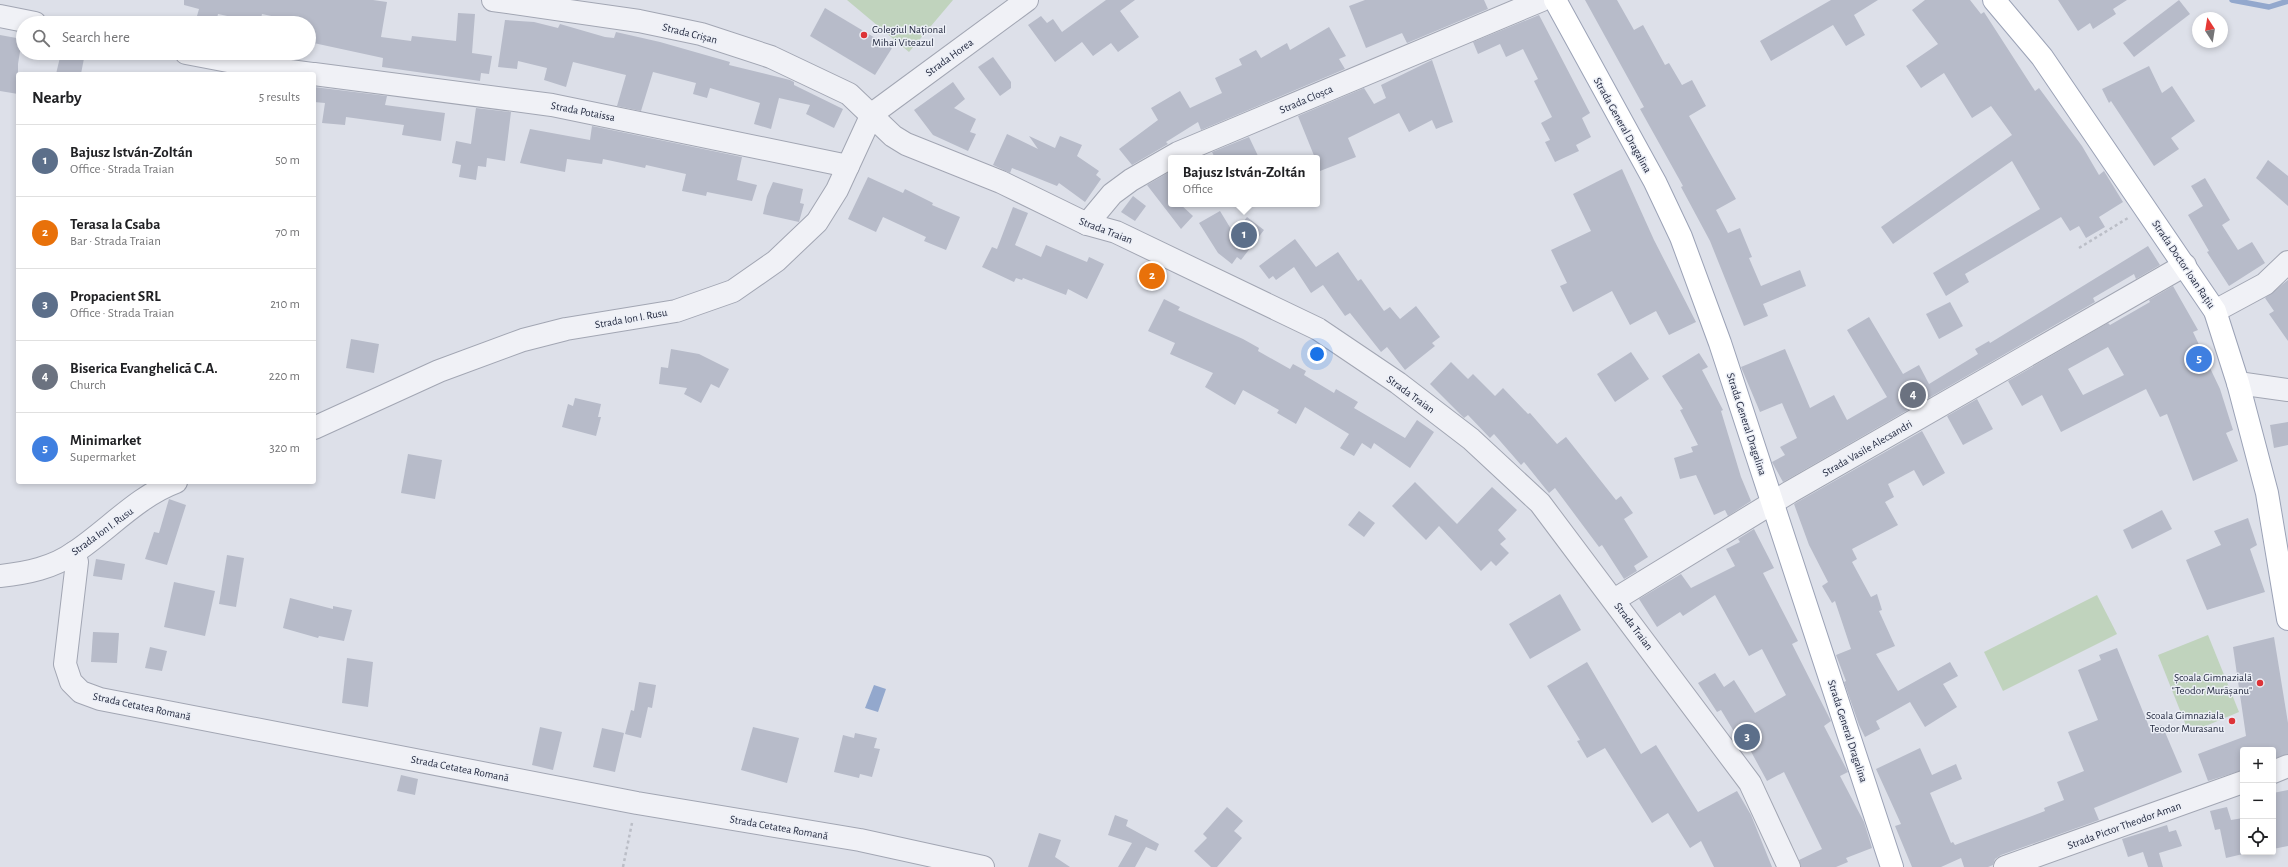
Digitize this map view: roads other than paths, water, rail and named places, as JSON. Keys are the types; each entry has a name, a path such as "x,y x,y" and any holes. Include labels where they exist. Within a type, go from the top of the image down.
{"main road":[{"name":"Strada General Dragalina","path":"1555,0 1655,182 1681,237 1720,344 1773,502 1892,867"},
{"name":"Strada Doctor Ioan Rațiu","path":"1994,0 2042,57 2215,310 2238,383 2267,493 2288,619"}],"street":[{"name":"Strada Crișan","path":"493,0 639,21 701,34 771,56 819,78 849,94 872,114"},
{"name":"Strada Horea","path":"872,114 1027,0"},
{"name":"Strada Cloșca","path":"1175,155 1542,0"},
{"path":"0,16 16,19"},
{"name":"Strada Potaissa","path":"223,60 298,72"},
{"name":"Strada Potaissa","path":"316,74 552,105 848,166"},
{"name":"Strada Ion I. Rusu","path":"316,427 439,371 523,340 566,329 676,311 733,292 776,261 817,222 837,190 872,114"},
{"name":"Strada Traian","path":"872,114 893,136 906,144 1001,182 1088,224 1116,232 1318,329 1398,383 1471,439 1540,503 1750,783 1789,867"},
{"name":"Strada Cloșca","path":"1088,224 1112,194 1131,180 1168,159"},
{"path":"2215,310 2265,284 2288,262"},
{"name":"Strada Vasile Alecsandri","path":"1614,600 1685,547 1773,502 2185,265"},
{"path":"2238,383 2288,390"},
{"name":"Strada Ion I. Rusu","path":"0,576 34,571 74,553 142,501 172,484"},
{"name":"Strada Cetatea Romană","path":"74,553 77,562 65,664 70,682 81,692 100,699 637,802 860,840 983,867"},
{"path":"2276,771 2288,766"},
{"name":"Strada Pictor Theodor Aman","path":"2005,867 2240,783"}],"water":[{"path":"874,685 886,689 878,712 865,708"}],"waterway":[{"path":"2232,0 2269,7 2288,1"}],"place":[{"name":"Colegiul Național Mihai Viteazul","path":"864,35"},
{"name":"Bajusz István-Zoltán","path":"1244,235"},
{"name":"Terasa la Csaba","path":"1152,276"},
{"name":"Minimarket","path":"2199,359"},
{"name":"Biserica Evanghelică C.A.","path":"1913,395"},
{"name":"Școala Gimnazială \"Teodor Murășanu\"","path":"2260,683"},
{"name":"Scoala Gimnaziala Teodor Murasanu","path":"2232,721"},
{"name":"Propacient SRL","path":"1747,737"}]}
